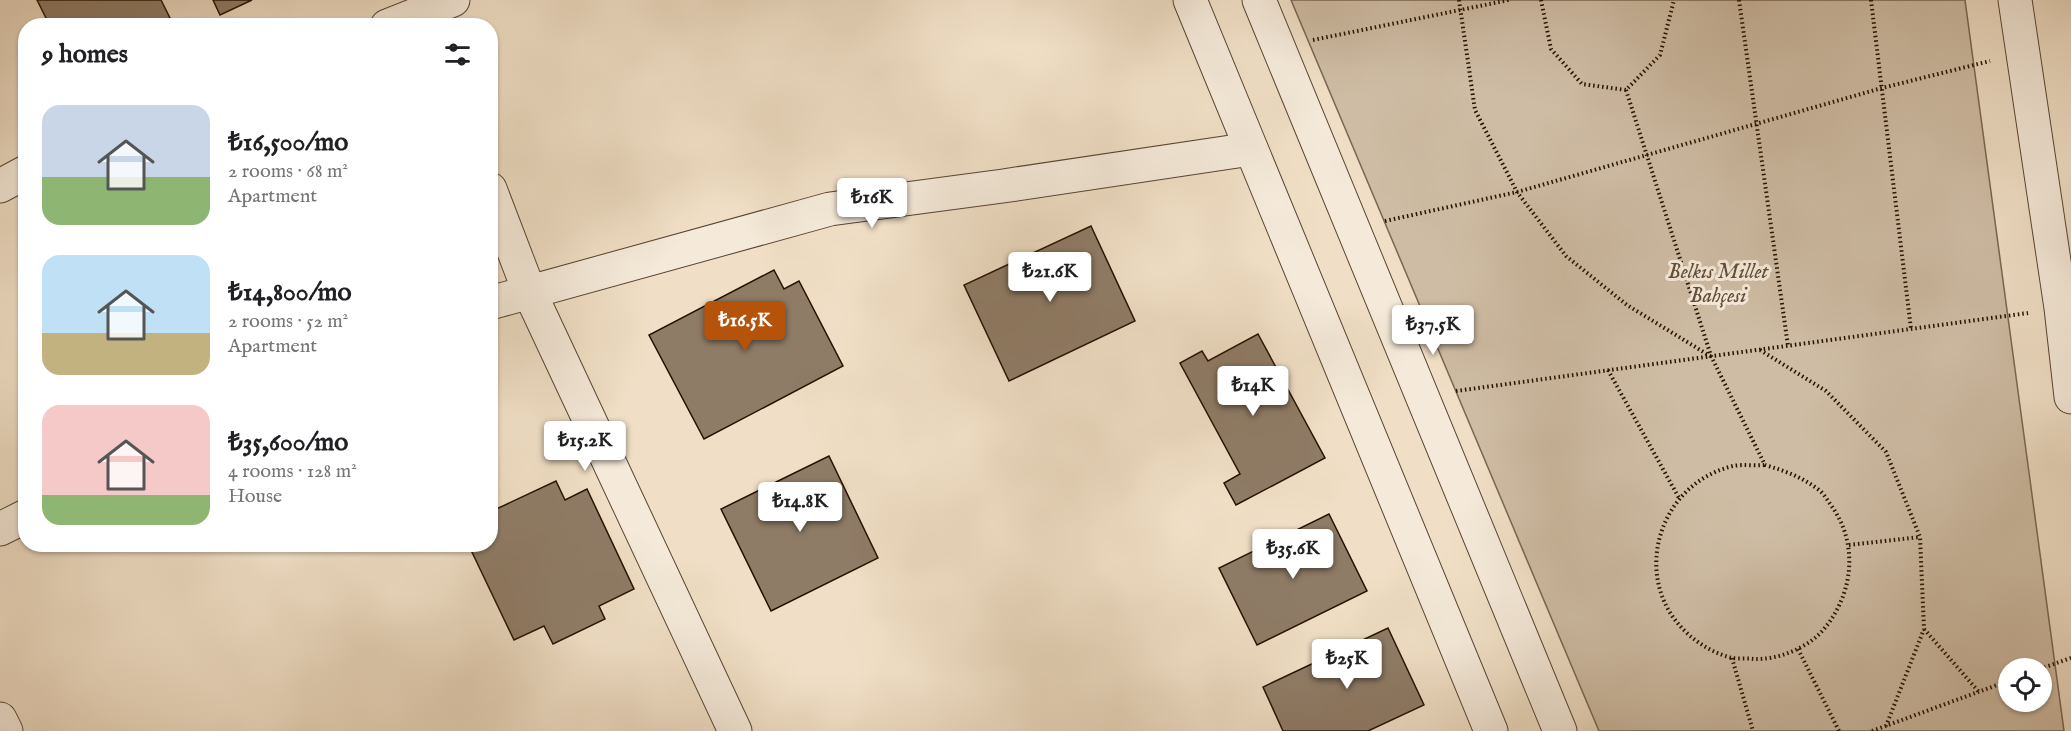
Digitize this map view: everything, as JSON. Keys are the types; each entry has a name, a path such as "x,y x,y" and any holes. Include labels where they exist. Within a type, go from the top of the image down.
{"street":[{"path":"1190,0 1491,731"},
{"path":"1259,0 1560,731"},
{"path":"2015,0 2061,308 2071,397"},
{"path":"408,18 431,9"},
{"path":"498,301 830,209 1251,149"},
{"path":"0,186 18,176"},
{"path":"498,210 529,291 735,731"},
{"path":"0,529 18,520"},
{"path":"0,719 6,731"}],"path":[{"path":"1459,0 1475,110 1517,192 1566,256 1627,305 1710,356"},
{"path":"1278,47 1509,0"},
{"path":"1541,0 1551,49 1582,84 1626,90"},
{"path":"1626,90 1659,56 1674,0"},
{"path":"1739,0 1788,346"},
{"path":"1871,0 1911,329"},
{"path":"1354,228 1517,192 1882,88 2022,53"},
{"path":"1626,90 1710,356 1765,465"},
{"path":"1422,396 2061,308"},
{"path":"1760,350 1826,391 1886,452 1920,537 1924,629 1886,726"},
{"path":"1608,370 1679,498"},
{"path":"1765,465 1795,474 1820,491 1839,515 1849,545 1850,576 1840,606 1822,631 1798,649 1766,659 1732,658 1701,645 1684,630 1676,622 1660,593 1655,560 1662,527 1679,498 1705,477 1734,466 1765,465"},
{"path":"1849,545 1920,537"},
{"path":"1924,629 1979,692"},
{"path":"1798,649 1839,731"},
{"path":"1732,658 1753,731"},
{"path":"2052,665 2071,658"},
{"path":"1872,731 1998,685"}],"green space":[{"name":"Belkıs Millet Bahçesi","path":"1291,0 1965,0 2064,731 1599,731"}],"building":[{"path":"37,0 161,0 170,18 46,18"},
{"path":"213,0 252,0 220,15"},
{"path":"1091,226 1135,321 1009,381 964,285"},
{"path":"774,270 784,289 799,281 843,366 704,439 649,335"},
{"path":"1258,334 1325,458 1236,505 1224,483 1240,474 1180,363 1202,351 1208,361"},
{"path":"829,456 878,558 771,611 721,509"},
{"path":"556,481 565,500 587,489 634,589 599,606 605,619 553,644 544,626 514,640 472,552 498,552 498,508"},
{"path":"1329,514 1367,591 1257,645 1219,568"},
{"path":"1388,628 1424,705 1368,731 1283,731 1263,687"}]}
